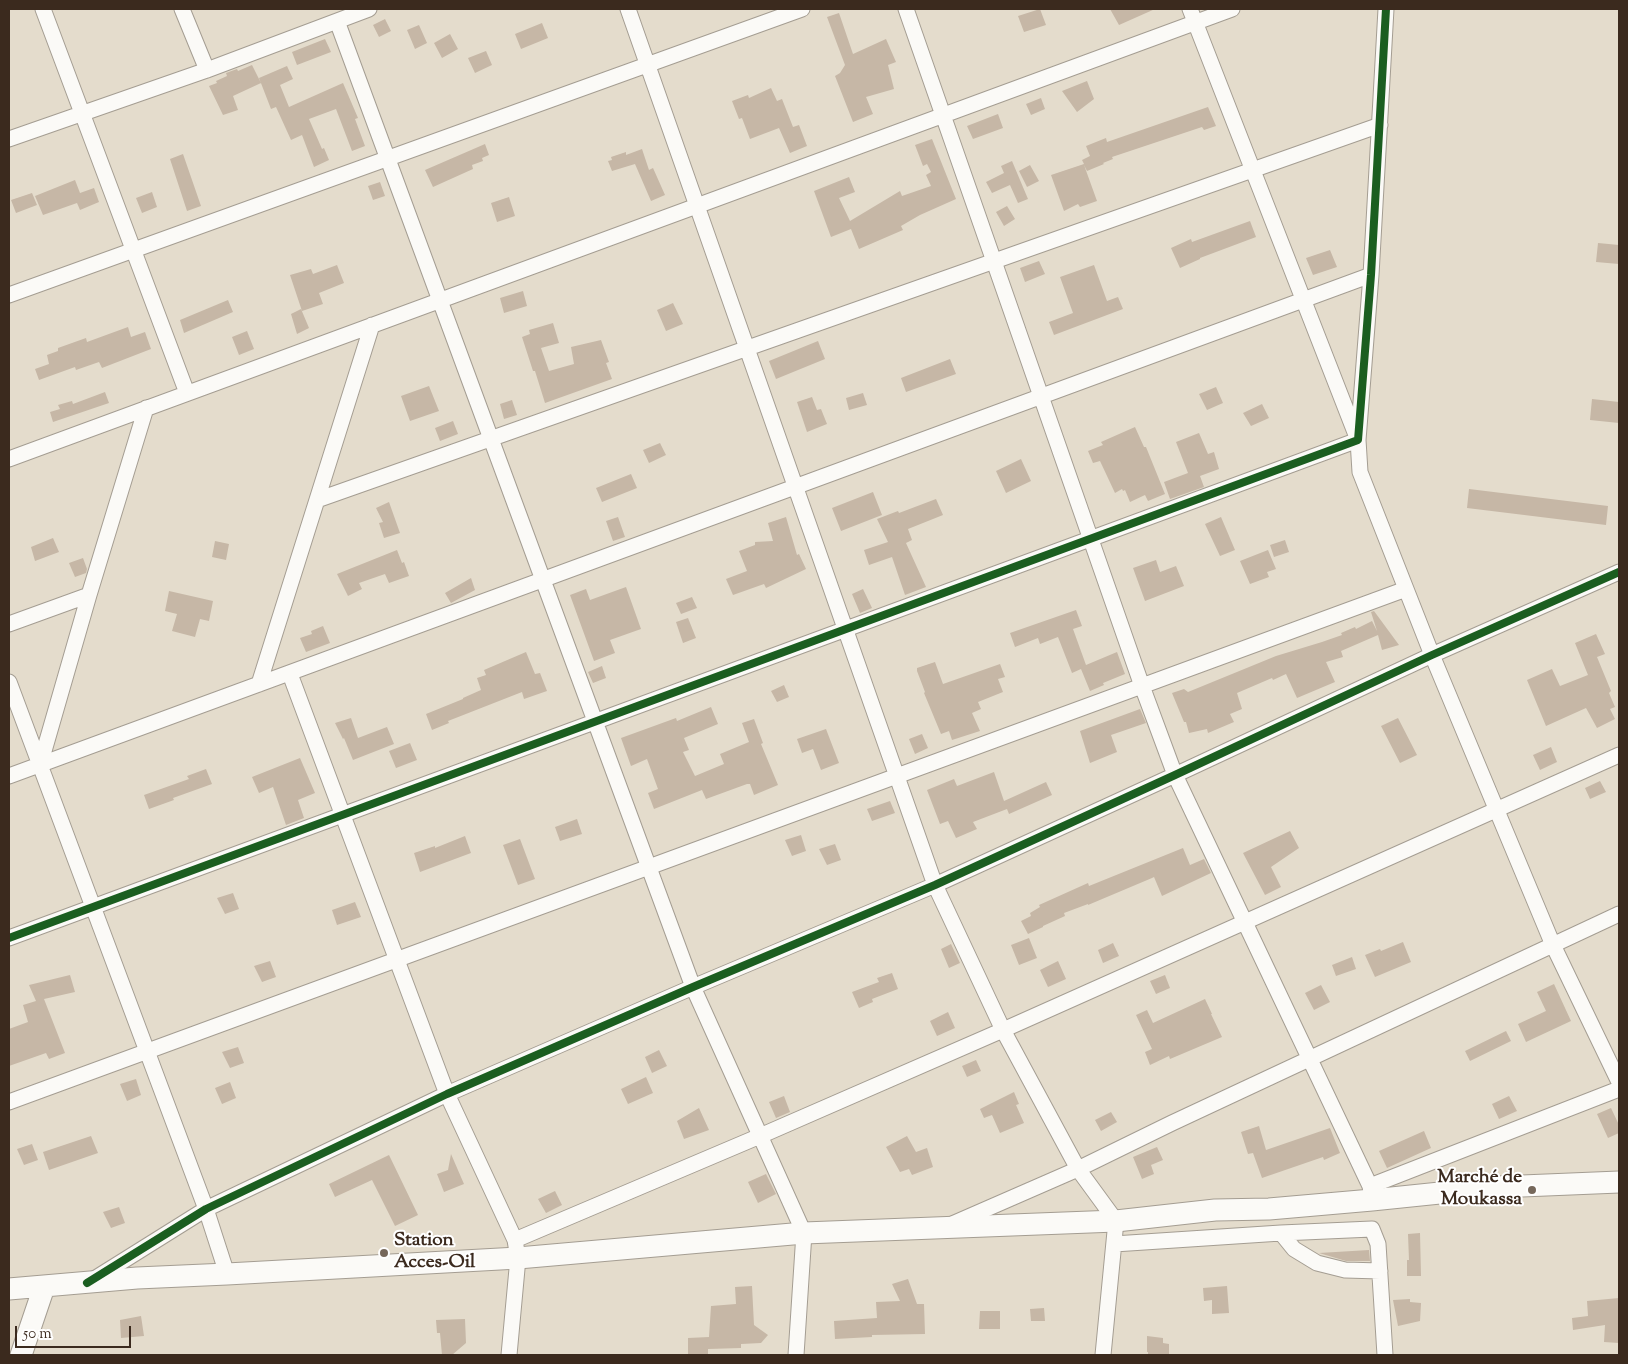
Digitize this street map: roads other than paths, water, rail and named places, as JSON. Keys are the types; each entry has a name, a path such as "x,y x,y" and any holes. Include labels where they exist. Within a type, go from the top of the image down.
{"street":[{"path":"43,9 187,393"},
{"path":"182,9 207,70"},
{"path":"9,139 207,70 369,9"},
{"path":"628,9 935,885 1003,1030 1078,1168 1116,1221 1103,1355"},
{"path":"9,295 802,9"},
{"path":"906,9 1142,686 1175,775 1310,1058 1371,1193"},
{"path":"9,459 943,115 1193,16 1232,9"},
{"path":"1386,9 1371,275 1358,440 1360,472 1432,655 1553,945 1619,1082"},
{"path":"1193,16 1358,440"},
{"path":"337,21 693,987 804,1233 796,1355"},
{"path":"317,500 1380,125"},
{"path":"9,776 1371,275"},
{"path":"259,684 372,325"},
{"path":"40,765 146,408"},
{"path":"9,938 1358,440"},
{"path":"87,1283 206,1209 447,1094 693,987 935,885 1432,655 1619,572"},
{"path":"9,1102 1406,589"},
{"path":"9,624 89,595"},
{"path":"290,674 447,1094 516,1249 509,1355"},
{"path":"9,682 206,1209 228,1274"},
{"path":"516,1249 760,1136 1003,1030 1619,755"},
{"path":"944,1228 1078,1168 1619,914"},
{"path":"1371,1193 1619,1089"},
{"path":"9,1289 137,1278 228,1274 516,1249 804,1233 1116,1221 1215,1210 1269,1208 1371,1193 1619,1182"},
{"path":"1114,1244 1372,1229 1378,1244 1384,1355"},
{"path":"1281,1233 1294,1248 1317,1263 1345,1270 1380,1272"},
{"path":"22,1355 44,1287"}],"place":[{"name":"Marché de Moukassa","path":"1532,1190"},
{"name":"Station Acces-Oil","path":"384,1253"}]}
